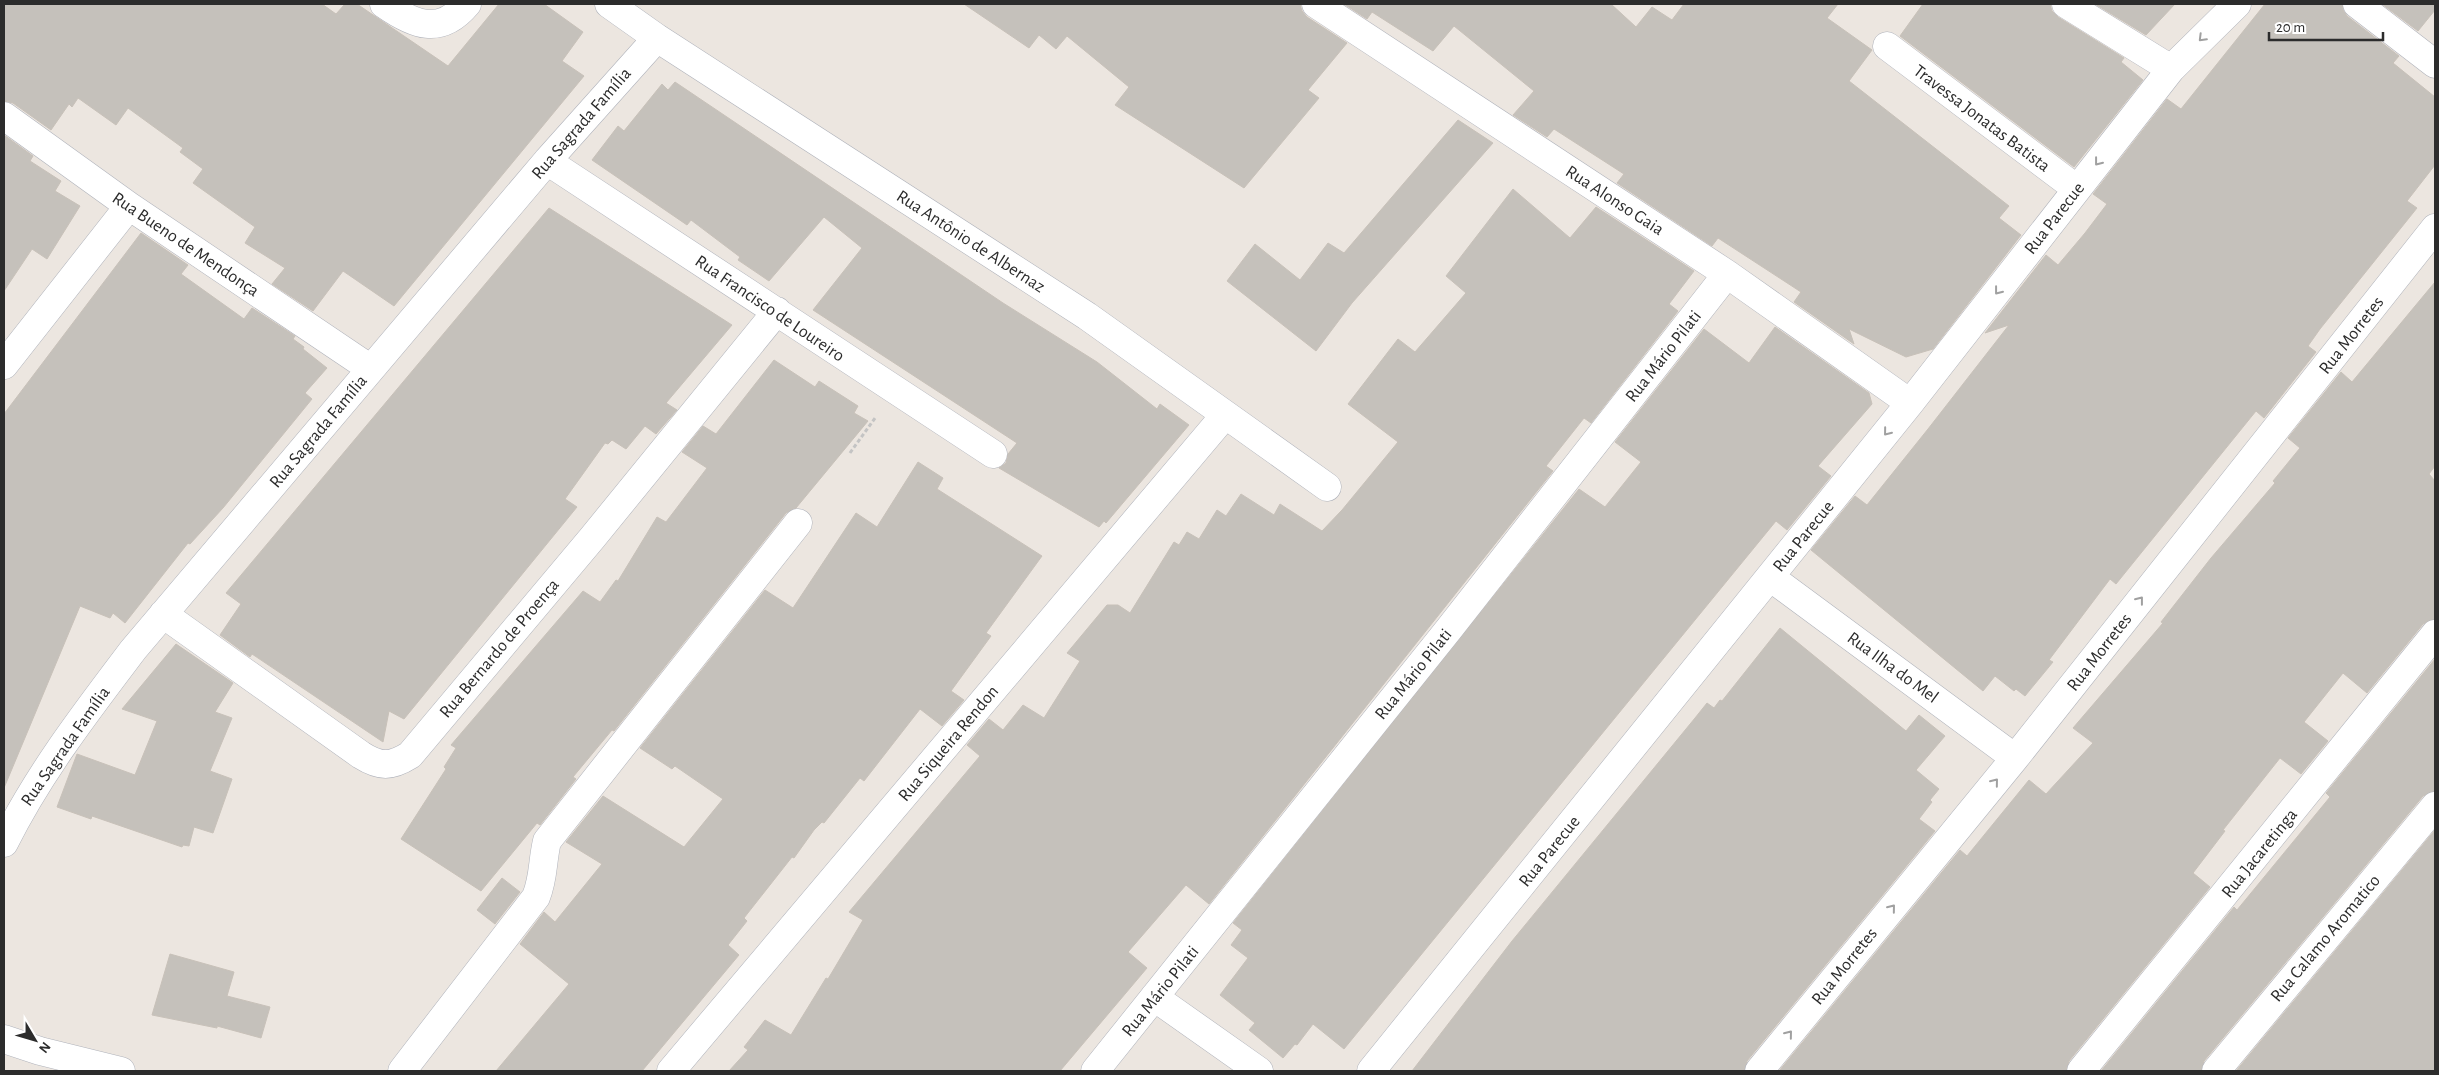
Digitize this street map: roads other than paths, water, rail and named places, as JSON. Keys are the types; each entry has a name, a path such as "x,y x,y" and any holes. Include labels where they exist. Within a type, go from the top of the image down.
{"street":[{"path":"384,4 408,19 426,25 443,23 460,12 467,4"},
{"name":"Rua Antônio de Albernaz","path":"609,4 657,38 1087,316 1326,487"},
{"name":"Rua Alonso Gaia","path":"1316,4 1727,274 1910,403"},
{"path":"2066,4 2171,69"},
{"name":"Rua Parecue","path":"1372,1071 1910,403 2171,69 2236,4"},
{"path":"2356,4 2435,62"},
{"name":"Rua Sagrada Família","path":"4,843 24,803 75,726 133,650 547,161 657,38"},
{"name":"Travessa Jonatas Batista","path":"1887,46 2077,189"},
{"name":"Rua Bueno de Mendonça","path":"4,116 130,206 371,369"},
{"name":"Rua Francisco de Loureiro","path":"547,161 993,454"},
{"path":"4,364 130,206"},
{"name":"Rua Morretes","path":"1759,1071 2015,758 2435,228"},
{"name":"Rua Mário Pilati","path":"1095,1071 1449,629 1727,274"},
{"name":"Rua Bernardo de Proença","path":"164,614 361,755 374,763 387,766 397,763 410,755 593,537 777,312"},
{"name":"Rua Siqueira Rendon","path":"671,1071 1225,414"},
{"path":"402,1071 536,898 544,879 542,861 547,841 798,523"},
{"name":"Rua Ilha do Mel","path":"1770,577 2015,758"},
{"name":"Rua Jacaretinga","path":"2081,1071 2435,634"},
{"name":"Rua Calamo Aromatico","path":"2216,1071 2435,806"},
{"path":"1154,997 1259,1071"},
{"path":"4,1039 40,1051 121,1071"}]}
